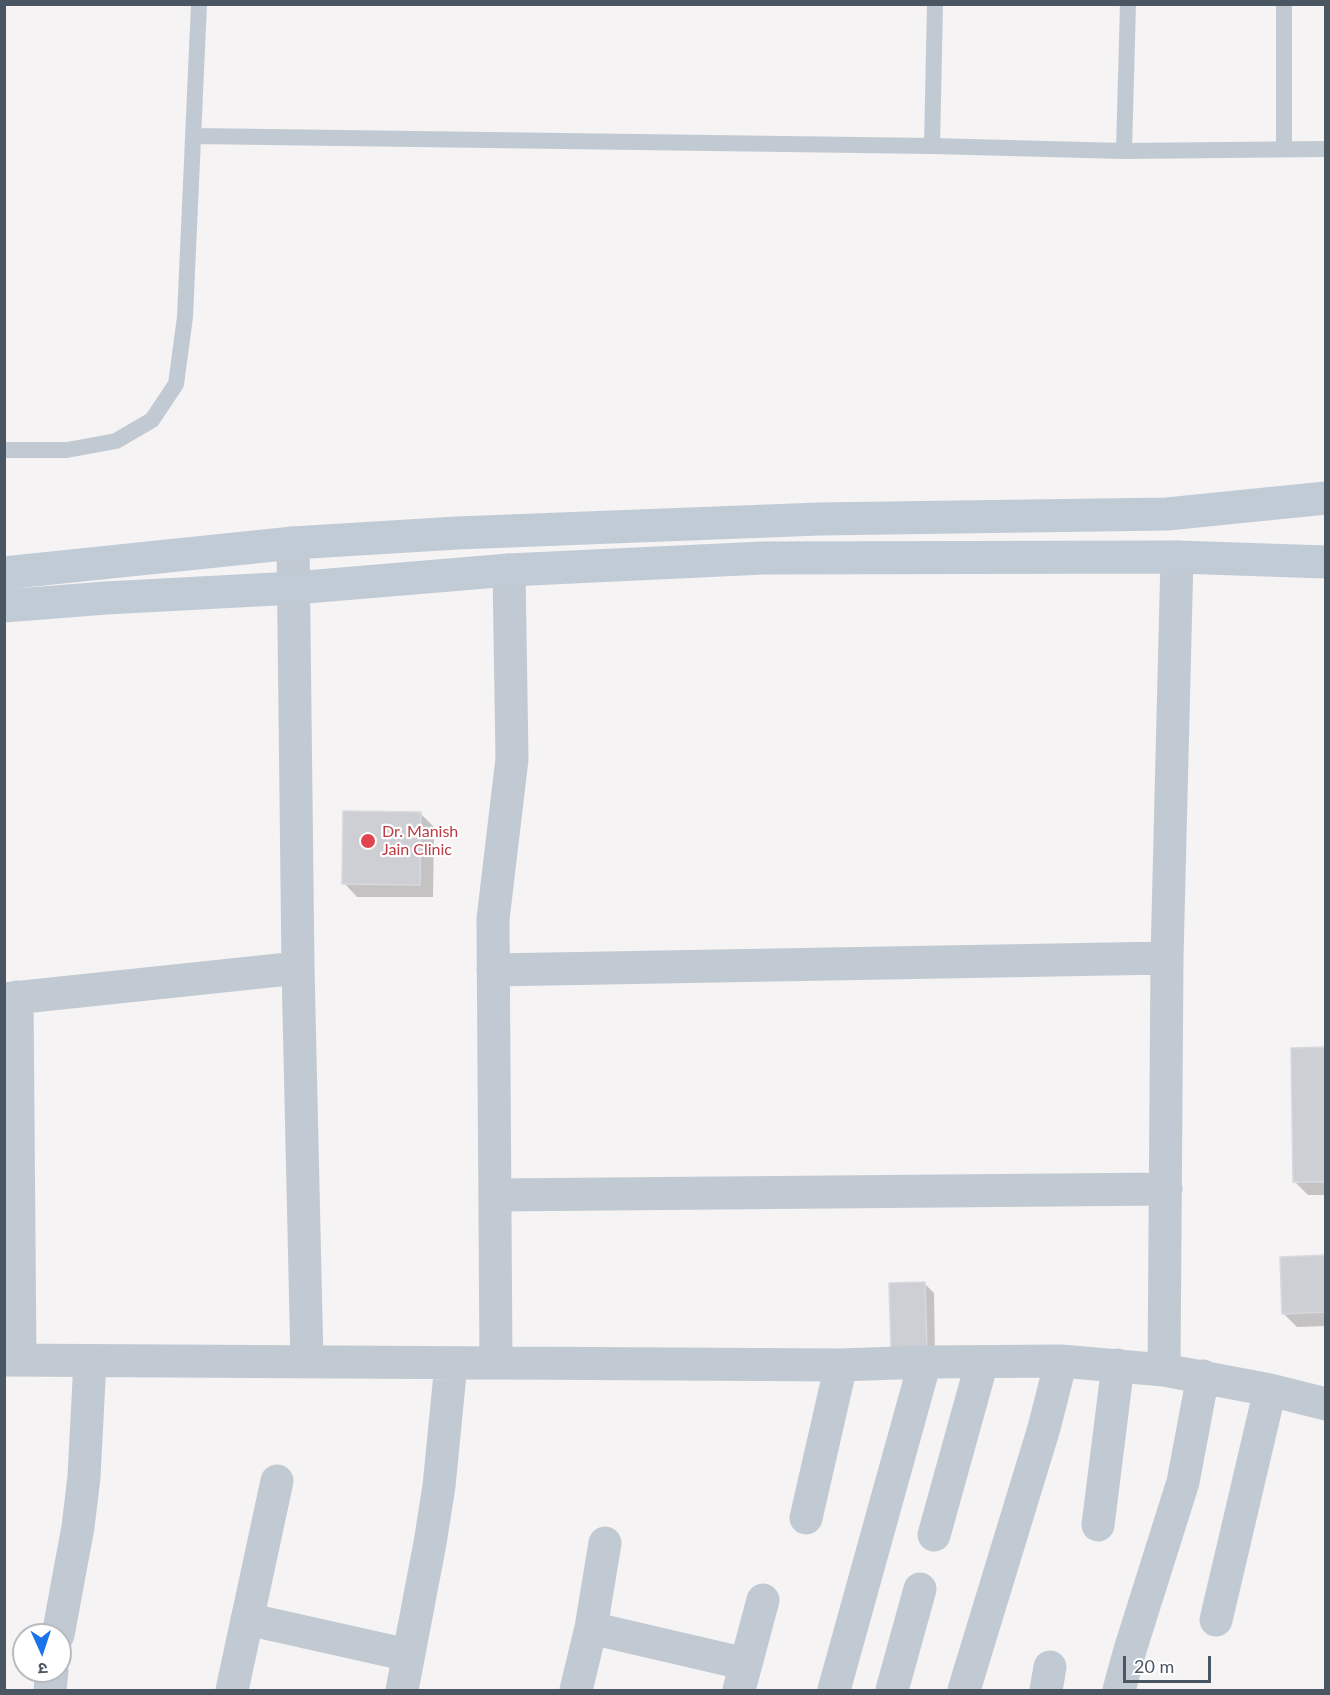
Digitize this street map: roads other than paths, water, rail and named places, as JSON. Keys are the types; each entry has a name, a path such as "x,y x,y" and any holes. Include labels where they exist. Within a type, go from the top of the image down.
{"main road":[{"path":"4,573 293,543 458,533 895,517 1167,514 1326,498"},
{"path":"895,517 897,557"},
{"path":"4,606 294,588 509,570 763,558 1177,557 1326,562"}],"street":[{"path":"293,543 298,968 307,1362"},
{"path":"1164,1370 1167,958 1177,557"},
{"path":"496,1363 493,919 512,759 509,570"},
{"path":"493,970 1167,958"},
{"path":"298,968 11,998 12,1360 841,1365 1061,1361 1119,1365 1203,1376 1326,1404"},
{"path":"495,1195 1166,1189"},
{"path":"60,1623 78,1527 84,1478 90,1361"},
{"path":"964,1690 1044,1428 1061,1361"},
{"path":"834,1690 925,1362"},
{"path":"934,1535 982,1362"},
{"path":"402,1690 435,1509 451,1364"},
{"path":"806,1518 841,1365"},
{"path":"1098,1525 1119,1365"},
{"path":"1119,1690 1183,1482 1203,1376"},
{"path":"1216,1620 1270,1390"},
{"path":"232,1690 277,1481"},
{"path":"576,1690 591,1628 605,1543"},
{"path":"892,1690 920,1589"},
{"path":"591,1628 743,1677 764,1600"},
{"path":"248,1619 408,1655"}],"lane":[{"path":"4,450 67,450 116,441 152,420 176,384 185,317 199,4"},
{"path":"932,146 935,4"},
{"path":"1124,151 1128,4"},
{"path":"1284,4 1284,150"},
{"path":"194,136 932,146 1124,151 1326,149"}],"place":[{"name":"Dr. Manish Jain Clinic","path":"368,841"}]}
